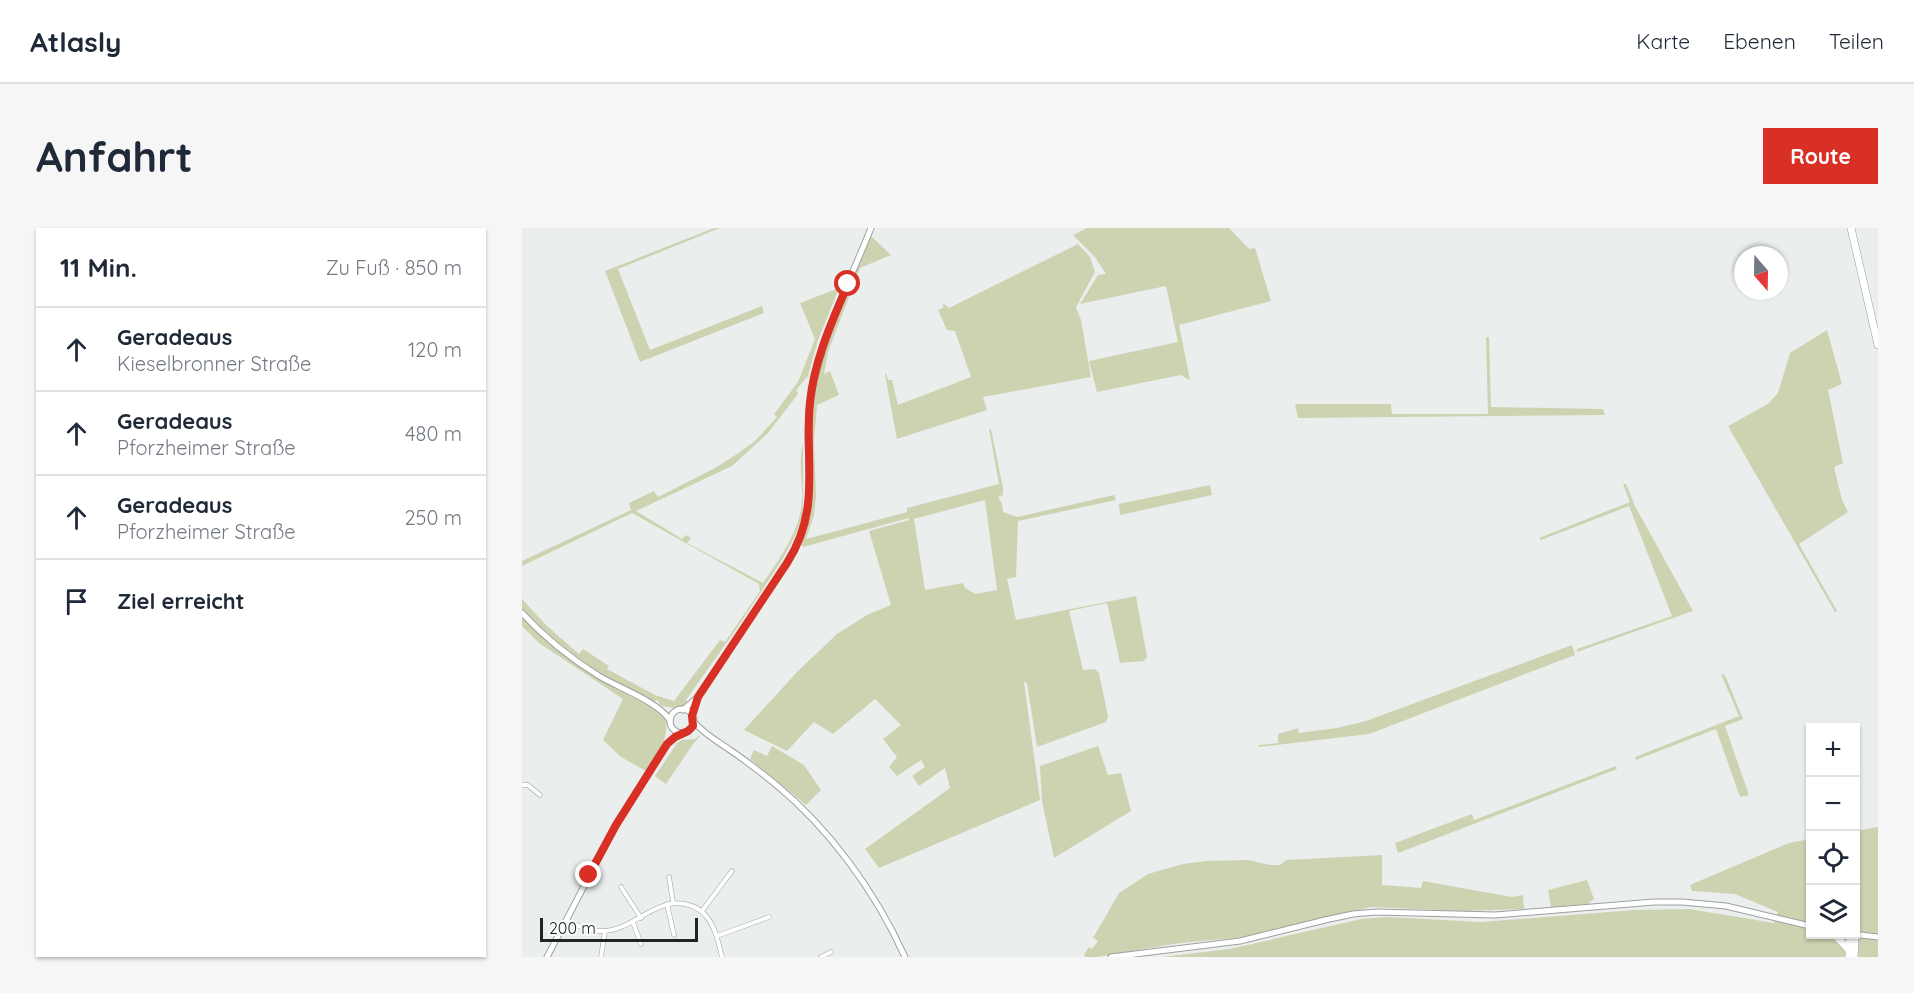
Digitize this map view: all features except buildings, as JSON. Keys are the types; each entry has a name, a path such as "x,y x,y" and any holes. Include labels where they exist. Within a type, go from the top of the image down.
{"main road":[{"path":"1851,228 1878,345"},
{"path":"1838,939 1848,953"},
{"path":"1854,939 1854,957"}],"street":[{"path":"547,957 616,825 667,744 671,724 680,710 698,697 800,540 809,508 810,400 816,370 830,328 871,228"},
{"path":"522,613 545,637 582,665 657,708 671,724 685,732 708,736"},
{"path":"667,744 685,732 693,719 698,697"},
{"path":"657,708 680,710 693,719 708,736 778,786 821,830 863,883 892,930 905,957"},
{"path":"522,785 528,785 540,795"},
{"path":"702,911 732,871"},
{"path":"669,877 673,902"},
{"path":"621,887 641,918"},
{"path":"566,920 586,929 605,931 619,929 673,902 692,905 707,917 717,936 722,957"},
{"path":"1111,957 1240,941 1353,914 1376,912 1495,915 1654,902 1682,902 1726,906 1806,925"},
{"path":"667,904 674,935"},
{"path":"717,936 768,917"},
{"path":"633,922 641,944"},
{"path":"600,957 605,931"},
{"path":"1860,936 1878,937"},
{"path":"821,957 831,952"}],"green space":[{"path":"714,228 720,228 618,269 650,350 762,306 764,313 640,362 605,271"},
{"path":"1087,228 1229,228 1249,249 1255,248 1271,301 1179,325 1190,380 1181,375 1097,392 1089,361 1178,342 1166,286 1080,304 1098,275 1106,274 1095,257 1073,235"},
{"path":"871,236 891,255 860,268 828,352 824,374 830,371 839,395 817,405 814,440 816,496 814,515 806,539 907,512 907,508 999,484 989,429 991,429 1003,488 1003,495 998,497 1003,512 1017,517 1114,495 1116,500 1018,521 1016,577 1007,579 1016,620 1136,596 1147,657 1144,661 1120,663 1107,603 1069,611 1083,670 1095,669 1099,673 1108,716 1106,722 1037,747 1027,683 1024,682 1040,800 879,868 865,849 950,788 945,768 919,786 912,776 925,767 921,760 897,776 889,767 897,757 883,739 901,725 875,699 833,734 814,722 787,751 744,730 798,671 837,634 867,615 891,605 869,531 909,520 909,518 803,547 800,544 807,527 812,492 811,422 817,382 829,339","holes":["985,500 997,590 975,594 965,588 963,583 925,590 914,519"]},
{"path":"1078,244 1090,257 1095,272 1076,307 1081,320 1091,377 983,397 987,410 897,439 886,373 888,380 892,380 898,405 971,377 955,331 947,330 938,310 944,307 942,305 949,308"},
{"path":"839,288 818,340 808,376 796,390 798,394 768,433 732,466 636,511 682,539 686,535 691,538 687,543 763,583 794,533 798,522 802,499 803,445 802,517 782,560 686,700 688,704 676,708 661,706 657,700 653,702 634,692 568,651 522,610 522,599 546,625 579,654 583,649 609,666 607,669 655,695 674,701 720,640 725,642 760,591 759,584 632,513 522,566 522,561 631,510 629,503 654,491 658,497 715,468 755,441 777,417 774,414 798,382 815,339 800,303"},
{"path":"1827,330 1842,384 1828,390 1843,463 1834,467 1842,500 1848,512 1799,544 1837,611 1835,612 1728,426 1768,404 1778,393 1790,353"},
{"path":"1486,337 1489,337 1491,407 1603,409 1605,415 1298,418 1295,405 1297,404 1391,404 1392,414 1488,414"},
{"path":"1623,484 1626,484 1635,506 1693,611 1577,652 1577,649 1672,616 1629,506 1541,540 1539,538 1630,502"},
{"path":"1210,485 1212,495 1120,515 1119,504"},
{"path":"522,618 555,648 577,664 648,705 666,719 664,740 646,771 621,757 603,740 623,699 539,643 522,626"},
{"path":"1572,645 1575,655 1369,734 1259,747 1259,745 1278,743 1278,734 1298,728 1299,733 1366,721"},
{"path":"1721,674 1725,675 1743,719 1725,726 1749,795 1740,797 1716,729 1636,760 1635,757 1739,716"},
{"path":"700,736 666,784 655,776 677,743 682,740 695,739"},
{"path":"772,746 804,765 821,790 806,805 750,759 754,750 767,756"},
{"path":"1098,746 1108,775 1121,773 1131,811 1054,858 1042,801 1040,766"},
{"path":"1616,766 1617,769 1398,853 1395,843 1472,814 1474,820"},
{"path":"1878,827 1878,957 1161,957 1230,949 1361,919 1387,917 1481,922 1634,910 1689,909 1774,923 1778,912 1735,894 1692,891 1690,885 1789,843 1806,840 1806,939 1860,939 1860,830"},
{"path":"1382,855 1382,885 1421,888 1423,881 1512,897 1523,895 1524,909 1460,911 1371,907 1244,937 1180,943 1097,957 1085,957 1084,955 1089,947 1092,949 1098,941 1093,938 1119,893 1148,874 1183,864 1206,861 1248,860 1280,865 1286,860"},
{"path":"1587,880 1594,899 1588,904 1551,907 1548,890"}],"route":[{"path":"589,875 616,825 667,744 693,726 692,716 698,697 792,556 800,540 810,502 808,438 810,400 823,347 848,284"}]}
